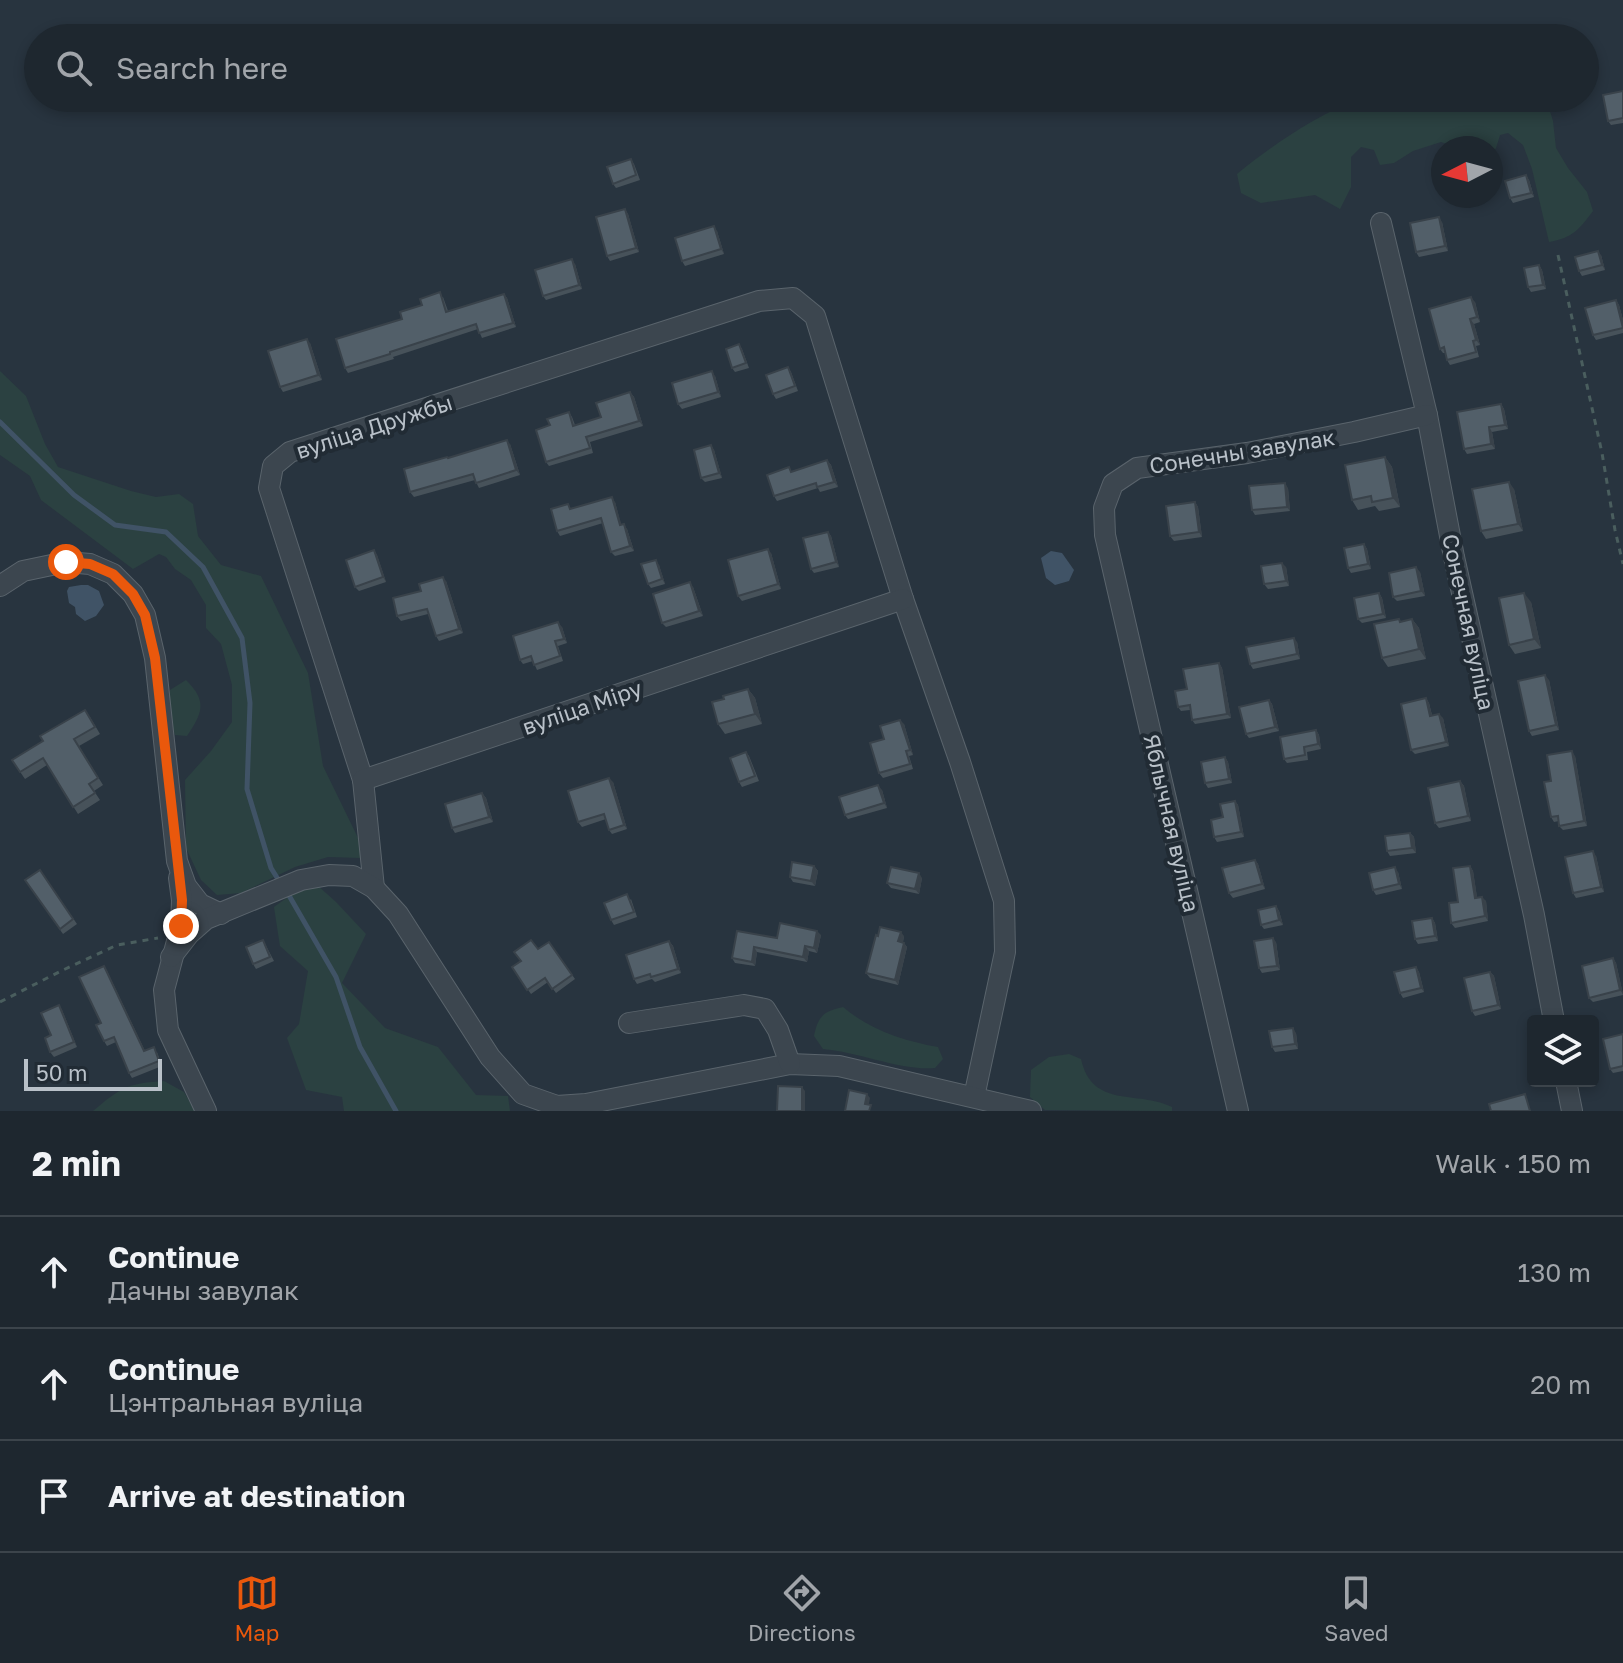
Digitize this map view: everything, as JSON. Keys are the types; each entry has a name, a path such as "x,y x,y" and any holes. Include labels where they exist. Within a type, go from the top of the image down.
{"street":[{"name":"Сонечная вуліца","path":"1381,223 1427,415 1454,557 1534,915 1553,1015"},
{"name":"вуліца Дружбы","path":"363,780 269,488 273,466 290,452 759,301 793,298 815,316 903,599"},
{"name":"Сонечны завулак","path":"1105,535 1104,508 1113,484 1137,468 1263,450 1427,415"},
{"name":"Яблычная вуліца","path":"1105,535 1238,1111"},
{"path":"0,586 23,571 66,562 90,564 113,574 133,594 145,615 155,658 182,900 180,928 164,990 168,1030 206,1111"},
{"name":"вуліца Міру","path":"363,780 903,599"},
{"path":"903,599 1004,901 1005,952 974,1097"},
{"path":"363,780 374,888"},
{"path":"177,861 186,886 200,904 221,914"},
{"path":"171,957 206,919 301,880 329,875 353,876 374,888 398,914 490,1057 523,1094 557,1106 586,1104 790,1064 839,1066 1031,1111"},
{"path":"629,1023 744,1005 765,1009 778,1030 790,1064"},
{"path":"1567,1087 1572,1111"}],"path":[{"path":"1558,255 1623,564"},
{"path":"0,1002 117,945 153,940 180,928"}],"green space":[{"path":"1329,112 1550,112 1556,148 1587,192 1593,211 1574,232 1549,242 1532,169 1523,145 1508,133 1500,136 1431,136 1431,145 1413,151 1394,163 1380,165 1374,150 1361,147 1351,157 1351,187 1340,209 1315,195 1261,203 1241,193 1237,174"},
{"path":"0,371 26,396 45,444 58,467 156,497 179,494 193,504 198,536 221,565 261,576 308,673 323,766 361,844 361,858 328,857 295,867 241,893 217,895 201,880 186,848 185,780 232,722 232,685 221,644 206,628 206,605 191,580 175,569 166,557 159,554 133,569 41,500 30,476 0,455"},
{"path":"186,680 198,695 199,714 187,736 175,735 170,719 170,690"},
{"path":"317,885 366,934 342,983 385,1028 438,1047 476,1095 508,1096 510,1111 344,1111 342,1097 306,1090 287,1038 299,1024 308,971 280,946 274,907 299,889"},
{"path":"843,1007 864,1022 888,1033 938,1047 943,1059 935,1068 922,1068 823,1049 814,1036 820,1019 831,1010"},
{"path":"1069,1054 1081,1059 1087,1075 1105,1092 1158,1102 1172,1107 1172,1111 1045,1110 1030,1097 1031,1070 1049,1057"},
{"path":"164,1081 184,1092 195,1111 93,1111 125,1088"}],"water":[{"path":"1051,551 1062,553 1074,570 1069,581 1055,585 1046,578 1041,558"},
{"path":"81,585 99,591 104,605 96,616 85,621 69,603 67,591 69,587"}],"building":[{"path":"1623,91 1623,118 1608,121 1603,95"},
{"path":"631,159 636,175 613,184 607,167"},
{"path":"1526,175 1531,193 1510,198 1505,181"},
{"path":"625,209 636,248 607,256 596,217"},
{"path":"1439,217 1445,246 1416,252 1410,223"},
{"path":"714,226 721,249 682,261 675,238"},
{"path":"1598,251 1602,265 1579,271 1575,257"},
{"path":"572,259 579,285 543,296 535,270"},
{"path":"1539,265 1543,285 1528,287 1524,268"},
{"path":"440,292 446,312 504,294 513,323 479,333 476,324 345,368 336,339 402,319 400,312 422,305 420,299"},
{"path":"1471,297 1477,317 1470,319 1476,352 1447,360 1444,347 1440,349 1429,309"},
{"path":"1616,300 1623,328 1593,335 1585,308"},
{"path":"307,339 318,375 280,387 268,351"},
{"path":"739,344 746,363 732,368 726,349"},
{"path":"788,367 795,386 773,394 766,375"},
{"path":"712,371 718,392 678,404 672,383"},
{"path":"630,392 639,421 586,437 590,448 546,462 536,430 550,425 547,419 569,412 573,426 601,417 596,403"},
{"path":"1501,404 1505,425 1489,427 1491,444 1464,449 1457,412"},
{"path":"507,440 516,470 476,483 473,474 410,492 404,469"},
{"path":"711,445 719,473 701,478 694,450"},
{"path":"1385,457 1393,498 1372,502 1371,496 1352,500 1345,465"},
{"path":"827,460 834,482 817,487 816,483 774,496 767,475 789,467 791,472"},
{"path":"1509,482 1518,524 1481,531 1472,489"},
{"path":"1285,483 1287,507 1252,510 1249,486"},
{"path":"612,497 630,546 611,552 601,518 557,531 551,509 568,504 570,509"},
{"path":"1195,502 1199,532 1170,536 1166,506"},
{"path":"828,532 836,562 811,569 803,538"},
{"path":"1364,544 1368,564 1348,568 1344,548"},
{"path":"768,549 778,584 738,596 728,560"},
{"path":"374,550 383,577 355,587 346,560"},
{"path":"656,560 662,579 648,584 641,564"},
{"path":"1282,563 1286,581 1264,584 1261,566"},
{"path":"1416,567 1421,591 1393,597 1389,573"},
{"path":"443,577 459,629 436,636 427,609 397,616 393,598 421,591 419,584"},
{"path":"690,582 699,611 662,623 653,594"},
{"path":"1379,593 1383,614 1358,619 1354,598"},
{"path":"1524,593 1534,639 1509,645 1499,598"},
{"path":"1399,619 1400,622 1412,619 1419,649 1382,658 1374,624"},
{"path":"558,622 564,639 555,641 560,656 534,665 531,656 520,660 513,636"},
{"path":"1294,638 1297,654 1250,664 1246,647"},
{"path":"1219,663 1227,714 1192,720 1190,705 1178,707 1175,691 1187,689 1183,669"},
{"path":"1545,675 1556,725 1529,731 1518,681"},
{"path":"748,689 755,714 718,724 712,702"},
{"path":"1426,698 1430,716 1439,714 1446,742 1411,750 1401,704"},
{"path":"1269,700 1275,727 1246,734 1239,707"},
{"path":"85,710 95,727 74,739 98,778 89,784 95,793 73,807 43,758 20,772 12,760 43,741 40,736"},
{"path":"900,720 910,750 906,751 910,764 879,773 870,743 884,739 880,726"},
{"path":"1316,730 1318,744 1304,747 1305,755 1284,759 1280,737"},
{"path":"1572,751 1584,821 1559,826 1558,816 1551,817 1544,782 1551,781 1547,755"},
{"path":"746,752 755,776 739,782 730,758"},
{"path":"1225,757 1229,779 1205,783 1201,762"},
{"path":"609,778 624,825 609,830 604,814 578,822 568,791"},
{"path":"1460,781 1468,816 1435,823 1428,788"},
{"path":"878,785 884,803 845,815 839,797"},
{"path":"482,793 489,817 452,828 445,804"},
{"path":"1235,801 1241,832 1214,837 1211,820 1223,817 1220,804"},
{"path":"1410,833 1412,848 1387,851 1385,836"},
{"path":"1593,851 1601,887 1573,893 1565,857"},
{"path":"1255,860 1262,884 1229,893 1222,868"},
{"path":"792,862 814,866 811,881 790,877"},
{"path":"1470,866 1475,898 1482,897 1485,916 1451,923 1449,903 1458,902 1453,868"},
{"path":"891,867 919,873 915,889 887,883"},
{"path":"1395,867 1399,884 1373,890 1369,873"},
{"path":"40,870 73,919 60,929 25,880"},
{"path":"627,894 634,912 611,920 604,903"},
{"path":"1276,906 1279,920 1261,925 1258,910"},
{"path":"1432,918 1435,936 1415,939 1412,921"},
{"path":"780,923 817,931 814,948 805,946 803,957 754,947 752,962 732,958 737,931 777,938"},
{"path":"880,927 901,932 898,941 904,943 895,980 866,973"},
{"path":"1273,938 1277,966 1259,968 1254,941"},
{"path":"263,940 270,957 253,964 246,947"},
{"path":"531,940 538,949 549,942 572,975 552,989 545,978 527,990 512,967 521,961 514,952"},
{"path":"669,941 678,969 634,979 626,955"},
{"path":"1613,958 1620,990 1589,998 1582,966"},
{"path":"104,966 144,1051 154,1047 159,1061 129,1073 114,1037 104,1041 96,1025 101,1023 79,977"},
{"path":"1416,967 1421,988 1400,993 1394,972"},
{"path":"1490,972 1498,1005 1472,1011 1464,978"},
{"path":"59,1005 74,1042 50,1052 45,1038 51,1035 41,1013"},
{"path":"1293,1028 1295,1044 1272,1047 1269,1031"},
{"path":"1623,1034 1623,1066 1610,1069 1603,1039"},
{"path":"778,1086 802,1087 802,1111 777,1111"},
{"path":"849,1090 867,1094 865,1104 871,1105 869,1111 845,1111"},
{"path":"1525,1094 1530,1111 1491,1111 1489,1104"}],"waterway":[{"path":"0,422 74,495 115,525 166,532 203,567 242,638 250,703 247,789 271,868 281,884"},
{"path":"287,892 336,977 360,1047 396,1111"}],"route":[{"path":"66,562 90,564 113,574 133,594 145,615 155,658 182,900 181,926"}]}
